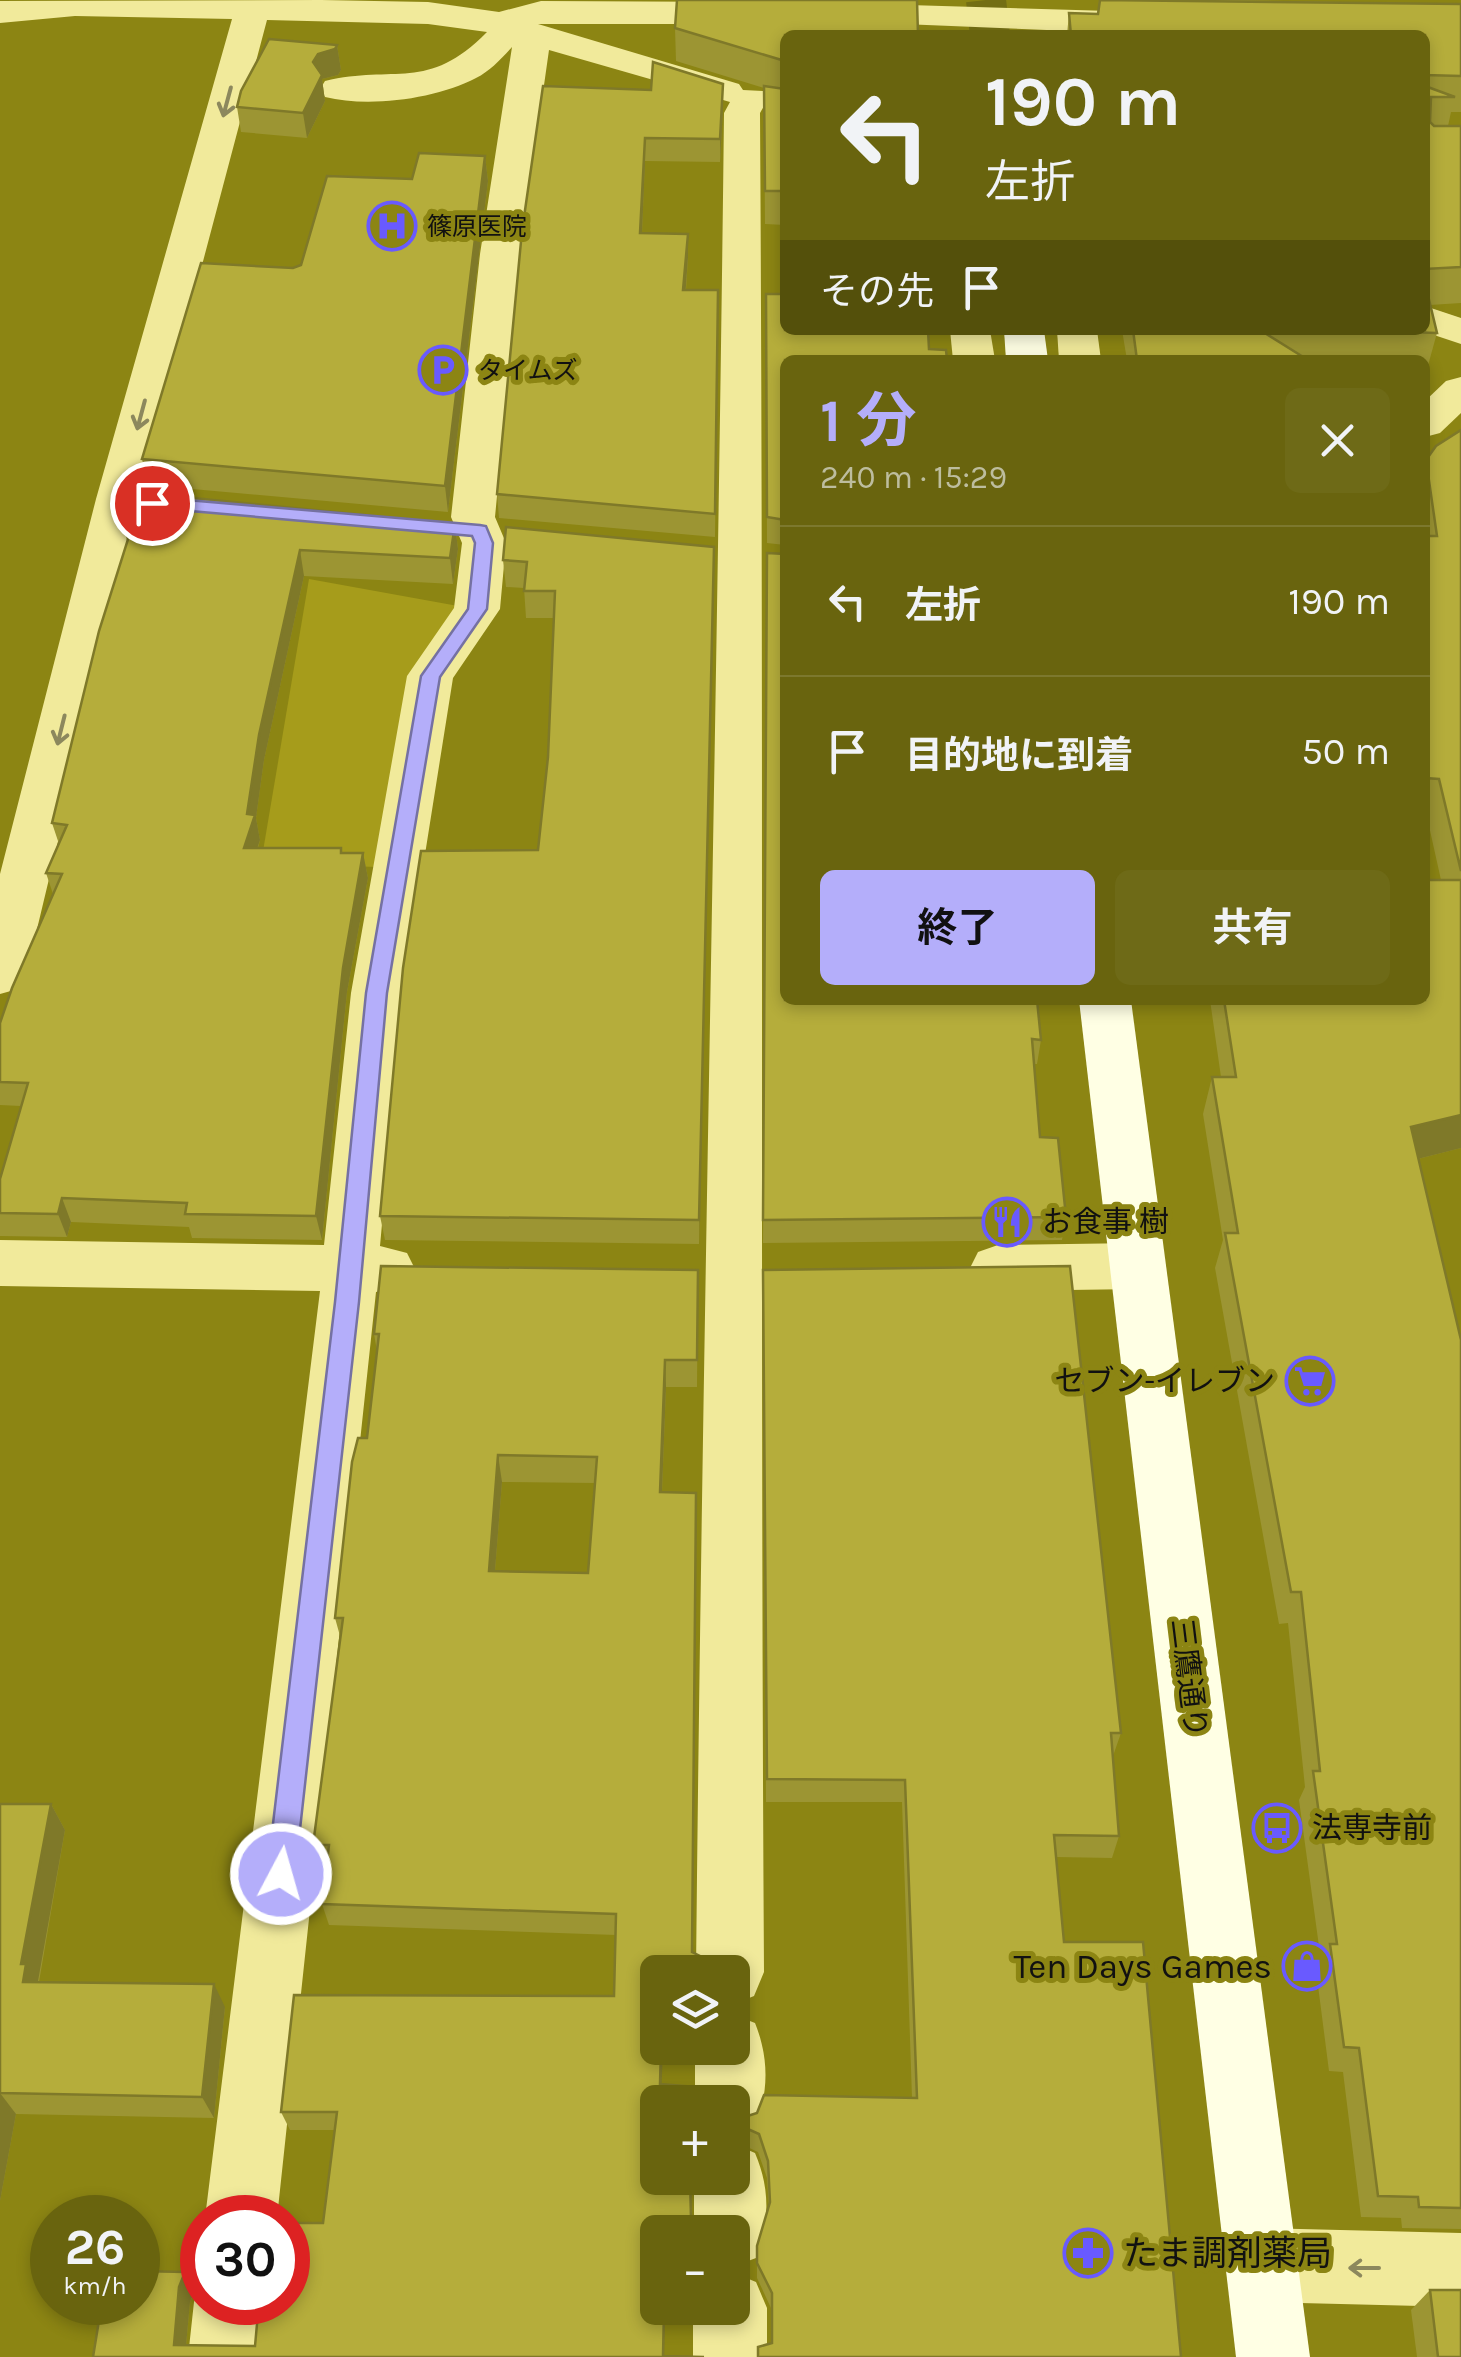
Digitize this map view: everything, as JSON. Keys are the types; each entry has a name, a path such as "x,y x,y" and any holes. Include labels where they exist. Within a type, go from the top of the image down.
{"main road":[{"name":"三鷹通り","path":"1105,1005 1273,2357"}],"street":[{"path":"0,12 75,5 428,13 518,28 768,104"},
{"path":"0,975 11,887 135,501 253,8"},
{"path":"338,89 399,86 469,68 542,12 774,13"},
{"path":"814,14 935,24 1184,24"},
{"path":"244,2195 351,1269 377,993 430,676 477,609 484,543 473,517 500,254 528,50 518,28"},
{"path":"730,1955 731,1271 743,556 742,113 768,104"},
{"path":"1430,320 1461,332"},
{"path":"0,1263 428,1270"},
{"path":"949,1269 1138,1266"},
{"path":"1262,2265 1461,2270"},
{"path":"225,2357 228,2325"},
{"path":"730,2325 730,2357"}],"shaded area":[{"path":"309,579 458,606 377,867 261,863"}],"building":[{"path":"677,0 917,0 918,30 780,30 780,60 675,28"},
{"path":"1100,0 1461,4 1461,76 1430,75 1430,30 1071,30 1069,13 1098,14"},
{"path":"269,39 337,45 318,54 313,62 322,75 303,113 237,107 241,91"},
{"path":"653,62 723,84 720,139 645,138 640,233 688,234 683,290 718,290 715,514 497,494 522,231 543,86 651,90"},
{"path":"764,86 780,88 780,191 765,191"},
{"path":"1430,88 1455,97 1431,97 1430,122"},
{"path":"1430,122 1434,126 1461,126 1461,267 1430,269"},
{"path":"419,153 485,156 445,486 142,459 201,263 293,268 301,265 327,176 412,179"},
{"path":"766,294 780,294 780,335 928,335 929,349 946,350 946,355 780,355 780,519 767,517"},
{"path":"1430,304 1437,333 1430,333"},
{"path":"1134,335 1268,335 1300,355 1136,355"},
{"path":"1461,430 1461,871 1439,779 1430,778 1430,536 1437,536 1430,454"},
{"path":"142,493 455,524 450,558 300,550 259,735 247,814 255,815 244,848 341,848 341,853 363,853 343,968 316,1216 185,1214 187,1203 62,1198 58,1214 0,1213 0,1179 28,1083 0,1082 0,1023 62,874 46,873 67,825 52,823 99,631 130,533 125,532"},
{"path":"506,527 714,547 699,1220 380,1216 403,968 421,851 538,850 548,757 555,591 524,591 527,562 503,560"},
{"path":"767,553 780,554 780,1005 1038,1005 1041,1040 1032,1039 1040,1137 1058,1138 1066,1217 763,1220"},
{"path":"1430,880 1461,880 1461,1115 1411,1127 1461,1340 1461,2208 1419,2207 1418,2197 1378,2196 1359,2048 1344,2047 1330,1944 1337,1944 1313,1771 1320,1771 1301,1592 1291,1592 1225,1233 1238,1233 1212,1077 1236,1077 1225,1005 1430,1005"},
{"path":"381,1266 698,1270 697,1360 665,1360 660,1492 696,1493 692,1952 698,1955 640,1955 640,2065 661,2065 660,2084 672,2085 640,2085 640,2195 690,2195 691,2215 640,2215 640,2325 664,2325 663,2356 704,2357 93,2357 98,2325 160,2325 160,2271 180,2272 174,2345 255,2346 257,2325 310,2325 310,2223 323,2223 337,2112 281,2112 294,1995 614,1996 616,1914 322,1904 329,1845 313,1845 343,1618 335,1618 352,1462 358,1438 367,1438 379,1334 374,1334","holes":["498,1455 597,1457 588,1573 489,1571"]},
{"path":"1070,1266 1121,1733 1111,1733 1119,1836 1054,1835 1064,1942 1143,1942 1181,2357 758,2357 758,2347 772,2343 772,2293 757,2263 757,2246 770,2202 768,2161 759,2134 750,2130 750,2115 757,2113 764,2095 917,2098 905,1780 767,1779 763,1270"},
{"path":"0,1804 51,1804 21,1964 26,1964 23,1982 214,1984 202,2097 0,2093"},
{"path":"1430,2290 1461,2290 1461,2357 1438,2357"}],"tunnel":[{"path":"986,0 989,30"}],"place":[{"name":"篠原医院","path":"392,226"},
{"name":"タイムズ","path":"443,370"},
{"name":"お食事 樹","path":"1007,1222"},
{"name":"セブン-イレブン","path":"1310,1381"},
{"name":"法専寺前","path":"1277,1828"},
{"name":"Ten Days Games","path":"1307,1966"},
{"name":"たま調剤薬局","path":"1088,2253"}],"route":[{"path":"152,503 480,530 484,543 477,609 430,676 377,993 347,1302 281,1874"}]}
